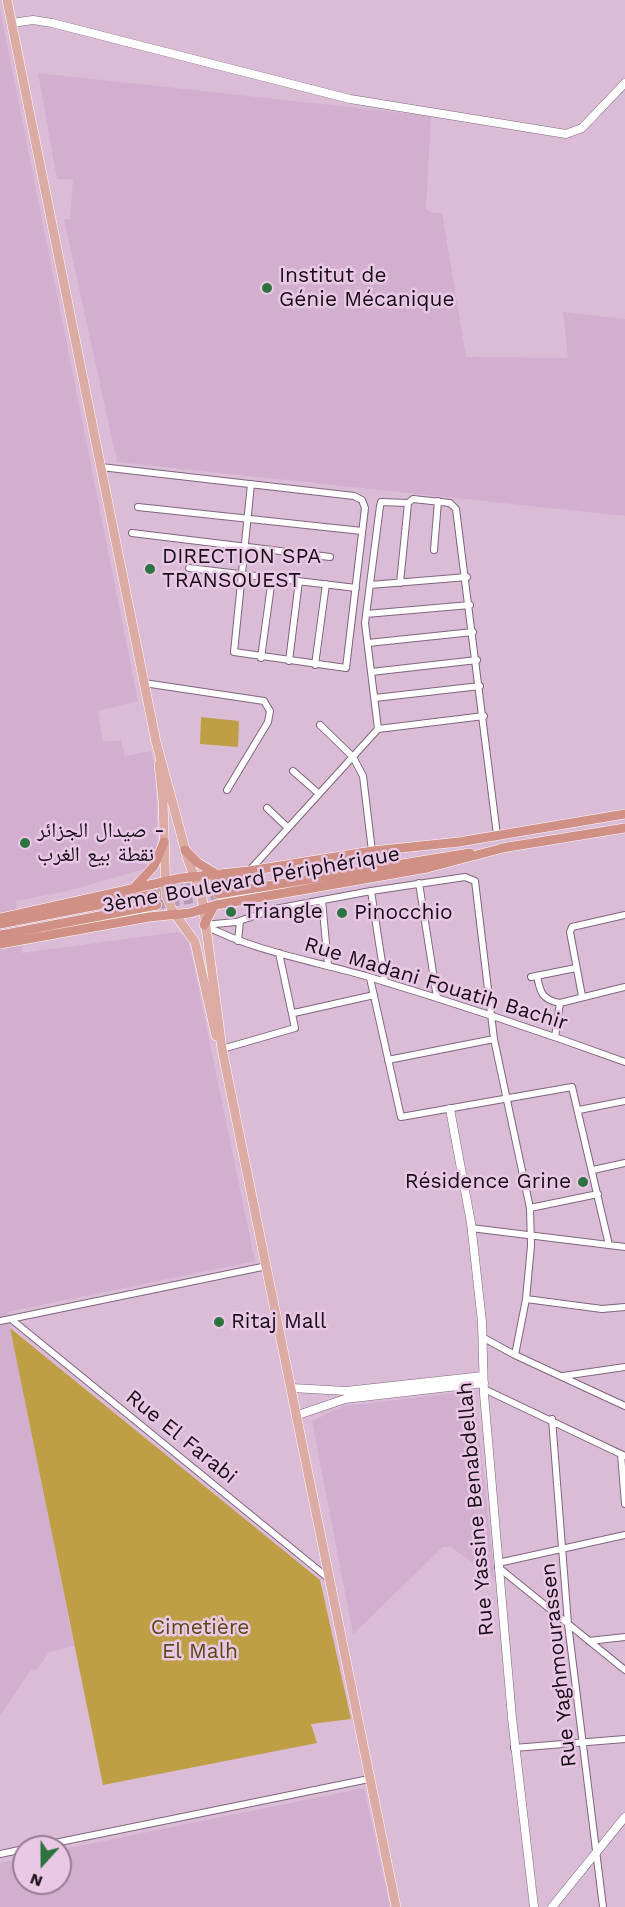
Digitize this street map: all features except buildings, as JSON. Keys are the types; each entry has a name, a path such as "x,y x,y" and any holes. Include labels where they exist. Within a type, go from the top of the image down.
{"highway":[{"path":"0,918 194,877 216,879 625,814"},
{"name":"3ème Boulevard Périphérique","path":"218,894 625,828"},
{"path":"131,890 151,871 164,842"},
{"path":"216,879 249,871 372,851 459,842"},
{"name":"3ème Boulevard Périphérique","path":"0,944 90,927 176,915 216,905 427,868 507,847"},
{"path":"185,850 216,879"},
{"path":"0,924 155,894"},
{"path":"0,935 157,905"},
{"path":"204,925 216,905"}],"main road":[{"path":"7,0 155,738 203,909 222,1049 396,1907"},
{"path":"155,738 163,801 164,882 167,900 195,942 217,1038 222,1049"}],"street":[{"path":"12,23 33,20 52,23 350,99 566,134 582,128 625,83"},
{"path":"101,467 251,484 354,496 362,500 365,508 346,668 235,654 233,650 240,574 251,484"},
{"path":"378,729 366,614 381,502 408,503 413,499 450,503 456,509 467,578 497,835"},
{"path":"434,550 438,501"},
{"path":"400,583 408,503"},
{"path":"138,507 362,531"},
{"path":"132,533 330,557"},
{"path":"189,568 356,588"},
{"path":"261,658 272,578"},
{"path":"370,585 467,578"},
{"path":"289,661 299,581"},
{"path":"315,664 326,585"},
{"path":"366,614 470,605"},
{"path":"368,643 473,632"},
{"path":"371,672 477,660"},
{"path":"144,683 264,701 270,711 268,722 227,790"},
{"path":"375,698 480,686"},
{"path":"249,871 378,729 484,716"},
{"path":"320,725 352,757 363,776 372,851"},
{"path":"293,771 318,793"},
{"path":"267,808 287,827"},
{"path":"204,925 240,921 270,910 371,891 468,877 476,883 490,1015 530,1208 531,1236 526,1299 515,1355"},
{"path":"419,884 437,998"},
{"path":"371,891 385,982"},
{"path":"322,900 328,965"},
{"path":"582,996 570,932 572,927 625,916"},
{"path":"238,941 240,921"},
{"name":"Rue Madani Fouatih Bachir","path":"204,925 238,941 437,998 555,1036 625,1062"},
{"path":"222,1049 293,1030 296,1023 279,953"},
{"path":"576,968 534,977 540,993 550,1001 560,1003 625,987"},
{"path":"370,978 401,1117 572,1087 609,1245"},
{"path":"294,1012 374,995"},
{"path":"555,1036 560,1003"},
{"path":"388,1060 494,1039"},
{"path":"579,1110 625,1101"},
{"name":"Rue Yassine Benabdellah","path":"450,1109 471,1228 482,1322 484,1383 514,1748 534,1907"},
{"path":"593,1170 625,1163"},
{"path":"530,1208 598,1194"},
{"path":"471,1228 625,1247"},
{"path":"0,1321 267,1266"},
{"path":"526,1299 602,1309 625,1307"},
{"name":"Rue El Farabi","path":"10,1319 331,1580"},
{"path":"481,1337 625,1406"},
{"path":"562,1376 625,1367"},
{"path":"298,1415 345,1399 484,1383"},
{"path":"292,1388 346,1390 484,1383 623,1455 625,1504"},
{"name":"Rue Yaghmourassen","path":"552,1419 568,1624 598,1851 603,1907"},
{"path":"498,1565 625,1535"},
{"path":"498,1565 625,1670"},
{"path":"589,1641 625,1637"},
{"path":"514,1748 625,1739"},
{"path":"72,1839 369,1779"},
{"path":"552,1907 625,1817"}],"shaded area":[{"path":"0,9 138,701 98,711 103,742 121,740 125,756 151,751 155,769 157,823 156,849 145,869 67,891 16,901 22,953 178,932 188,938 255,1261 7,1312 74,1646 49,1652 36,1671 32,1669 0,1715"},
{"name":"Institut de Génie Mécanique","path":"38,73 431,116 426,208 429,212 442,213 466,357 568,358 563,312 625,319 625,516 117,462 64,219 70,219 73,179 57,179"},
{"path":"474,1391 495,1579 451,1547 443,1547 353,1634 312,1421 344,1406"},
{"path":"364,1788 390,1907 0,1907 0,1863 12,1860 12,1895 72,1895 72,1848"}],"green space":[{"path":"201,717 239,721 238,747 200,744"},
{"name":"Cimetière El Malh","path":"10,1328 320,1580 351,1719 311,1724 317,1743 103,1785"}],"tunnel":[{"path":"155,894 214,883"},
{"path":"157,905 218,894"}],"place":[{"name":"Institut de Génie Mécanique","path":"267,288"},
{"name":"DIRECTION SPA TRANSOUEST","path":"150,569"},
{"name":"صيدال الجزائر - نقطة بيع الغرب","path":"25,843"},
{"name":"Triangle","path":"231,912"},
{"name":"Pinocchio","path":"342,913"},
{"name":"Résidence Grine","path":"583,1182"},
{"name":"Ritaj Mall","path":"219,1322"}]}
